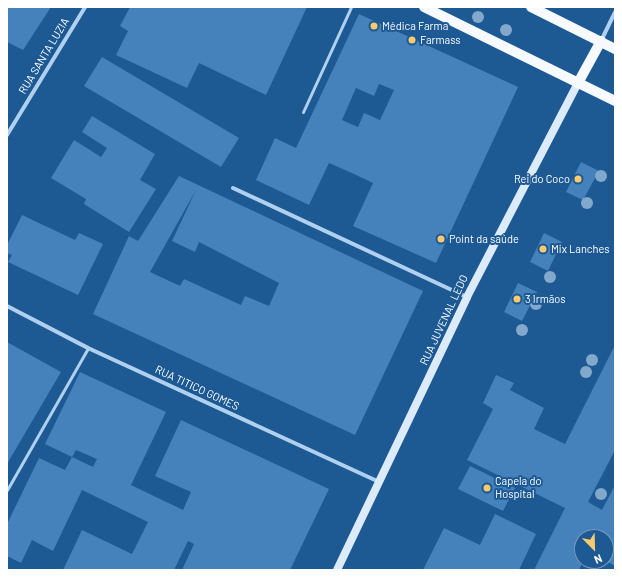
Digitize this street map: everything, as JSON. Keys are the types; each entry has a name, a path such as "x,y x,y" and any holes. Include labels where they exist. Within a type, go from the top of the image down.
{"main road":[{"path":"424,7 578,83 601,96 615,101"},
{"path":"531,7 615,49"},
{"path":"578,83 601,41"},
{"name":"RUA JUVENAL LEDO","path":"337,570 467,297 578,83"}],"street":[{"name":"RUA SANTA LUZIA","path":"7,135 85,7"},
{"path":"601,41 615,12"},
{"path":"233,188 467,297"},
{"name":"RUA TITICO GOMES","path":"7,306 88,348 380,482"}],"lane":[{"path":"303,112 351,7"},
{"path":"7,490 88,348"}],"building":[{"path":"8,7 51,7 23,50 7,42"},
{"path":"130,7 307,7 266,95 199,63 187,88 116,55 128,31 120,26"},
{"path":"359,14 518,87 436,263 353,226 373,183 354,174 329,163 309,205 256,180 275,138 296,148","holes":["379,84 394,90 380,120 364,113 358,127 342,120 356,88 374,96"]},
{"path":"102,57 239,138 221,167 84,86"},
{"path":"92,116 155,154 140,180 156,189 129,232 84,204 86,199 51,178 74,140 101,157 107,148 82,132"},
{"path":"581,162 599,171 583,200 566,192"},
{"path":"179,176 423,291 355,435 93,314 129,236 138,241","holes":["196,190 172,241 195,252 199,242 279,283 269,306 245,296 241,305 184,279 180,286 150,272"]},
{"path":"22,215 75,240 79,233 103,244 78,295 8,262 12,255 7,253 7,245"},
{"path":"544,233 562,242 548,271 530,262"},
{"path":"518,283 537,292 522,321 504,312"},
{"path":"7,342 61,372 7,464"},
{"path":"615,345 615,450 588,502 602,510 615,485 615,566 614,529 574,529 574,569 579,570 534,570 565,508 467,460 493,409 483,403 496,375 514,383 510,390 544,408 534,429 565,444"},
{"path":"80,372 166,412 131,485 183,510 191,492 155,476 181,420 329,489 290,570 182,570 194,544 188,541 174,570 63,570 82,530 132,554 148,522 82,490 53,551 32,540 21,563 7,556 7,524 39,458 65,470 72,457 45,444","holes":["76,450 97,459 93,467 72,457"]},
{"name":"Capela do Hospital","path":"470,466 515,488 503,511 458,489"},
{"path":"495,514 536,534 519,570 423,570 444,528 480,545"}],"place":[{"name":"Médica Farma","path":"374,26"},
{"name":"Farmass","path":"412,40"},
{"name":"Rei do Coco","path":"578,179"},
{"name":"Point da saúde","path":"441,239"},
{"name":"Mix Lanches","path":"543,249"},
{"name":"3 Irmãos","path":"517,299"},
{"name":"Capela do Hospital","path":"487,488"}]}
